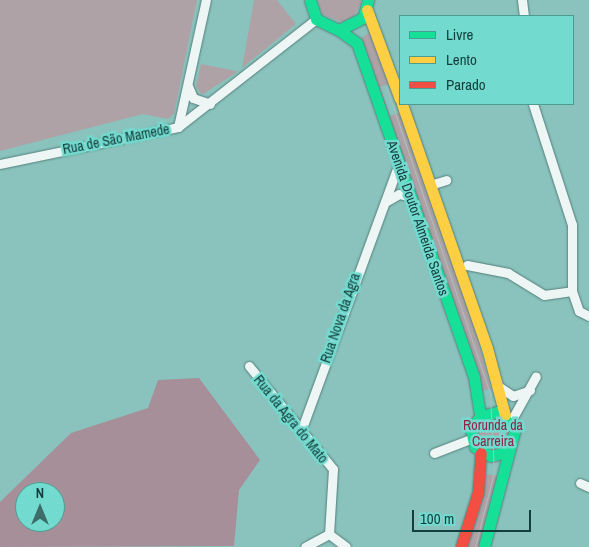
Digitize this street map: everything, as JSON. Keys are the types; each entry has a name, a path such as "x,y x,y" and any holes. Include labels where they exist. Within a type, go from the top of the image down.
{"main road":[{"path":"310,0 316,19"},
{"path":"339,30 356,25 368,5"},
{"path":"368,5 399,96"},
{"name":"Avenida Doutor Almeida Santos","path":"316,19 339,30 358,43 474,377 480,416"},
{"name":"Avenida Doutor Almeida Santos","path":"402,105 508,418"},
{"path":"484,547 506,452 516,438 508,418 480,416 471,439 481,453 491,456 506,452"},
{"path":"460,547 478,492 481,453"}],"street":[{"path":"178,127 206,0"},
{"path":"522,0 524,15"},
{"name":"Rua de São Mamede","path":"0,164 178,127 210,104 316,19"},
{"path":"188,86 193,98 210,104"},
{"path":"533,105 572,226 572,290 579,311 589,316"},
{"name":"Rua Nova da Agra","path":"301,431 399,163"},
{"path":"430,185 446,180"},
{"path":"382,206 390,196 411,197"},
{"path":"467,265 508,273 544,295 572,290"},
{"name":"Rua da Agra do Mato","path":"249,366 333,469 329,534"},
{"path":"508,418 530,390 536,376"},
{"path":"497,386 514,396 530,390"},
{"path":"434,453 471,439"},
{"path":"580,483 589,487"},
{"path":"305,547 329,534 346,547"}],"green space":[{"path":"0,0 197,0 174,114 168,119 143,114 0,151"},
{"path":"254,0 277,0 296,24 242,68"},
{"path":"318,0 361,0 361,4 354,16 341,22 322,14"},
{"path":"372,31 476,332 491,389 481,391 360,39","holes":["388,84 399,113 390,116 380,87"]},
{"path":"201,64 237,72 202,95 196,87"},
{"name":"Rorunda da Carreira","path":"492,418 504,422 508,434 504,446 492,450 480,446 476,434 480,422"},
{"path":"485,474 498,476 480,547 465,547"}],"shaded area":[{"path":"199,378 260,460 239,490 234,546 0,547 0,502 15,487 15,532 65,532 65,482 21,482 71,433 148,408 158,380"}],"tram line":[{"path":"386,86 490,394 494,472 475,547"}],"traffic: fast":[{"path":"310,0 316,19 339,30 363,18 368,0"},
{"path":"339,30 357,43 474,377 480,416"},
{"path":"484,547 515,429 497,412 480,416 471,430 475,447 491,456 506,452"}],"traffic: slow":[{"path":"367,10 399,96"},
{"path":"402,105 487,348 505,415"}],"traffic: jam":[{"path":"461,547 478,492 481,453"}]}
